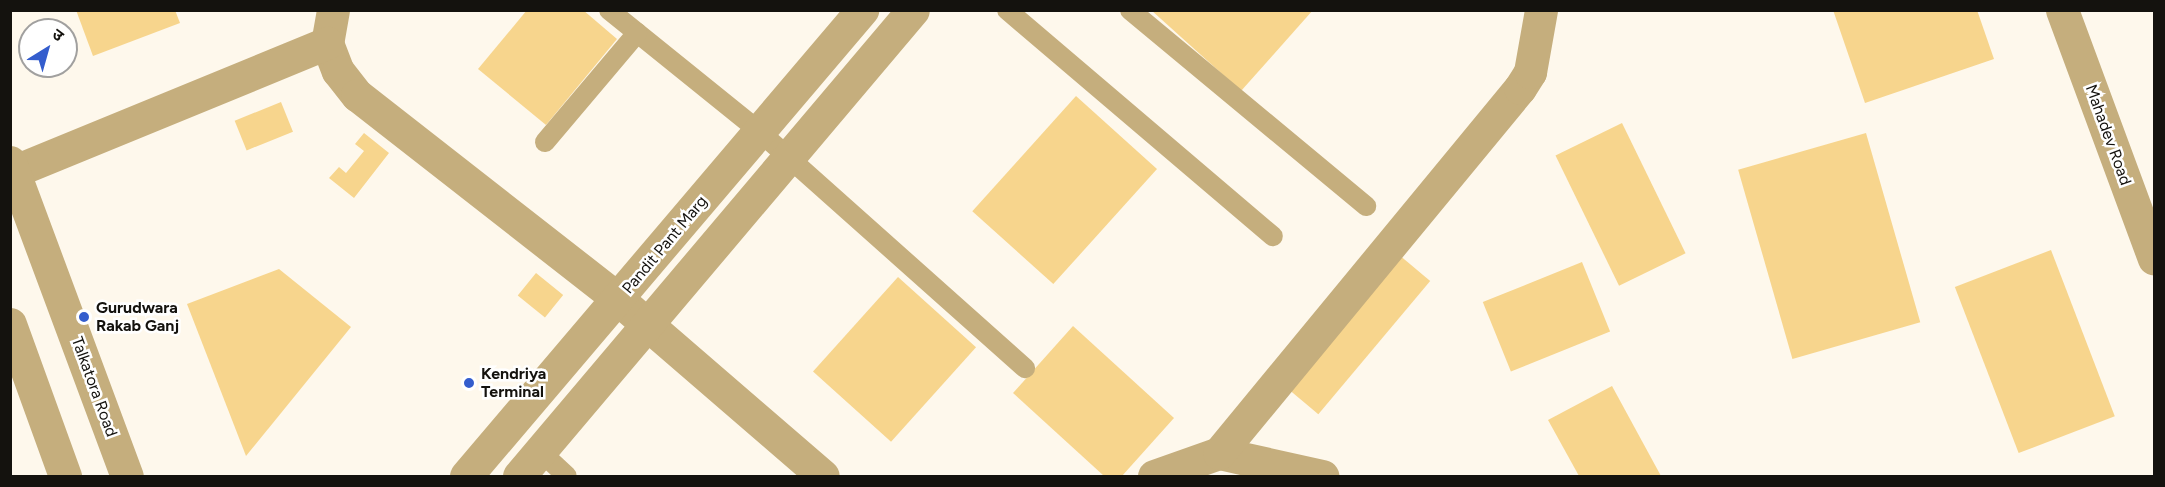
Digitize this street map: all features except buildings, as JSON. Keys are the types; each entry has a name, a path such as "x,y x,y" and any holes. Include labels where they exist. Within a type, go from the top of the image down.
{"street":[{"path":"333,10 327,43 338,71 357,95 619,300 823,477"},
{"path":"519,477 913,10"},
{"path":"1156,476 1219,453 1520,88 1530,72 1541,10"},
{"name":"Mahadev Road","path":"2062,10 2154,259"},
{"name":"Pandit Pant Marg","path":"466,477 619,300 861,11"},
{"path":"12,169 327,43"},
{"name":"Talkatora Road","path":"12,169 127,477"},
{"path":"10,324 64,477"},
{"path":"1219,453 1322,477"}],"lane":[{"path":"609,10 760,132 1025,368"},
{"path":"1007,10 1273,236"},
{"path":"1130,10 1366,206"},
{"path":"545,142 637,33"},
{"path":"541,452 567,477"}],"place":[{"name":"Gurudwara Rakab Ganj","path":"84,317"},
{"name":"Kendriya Terminal","path":"469,383"}]}
